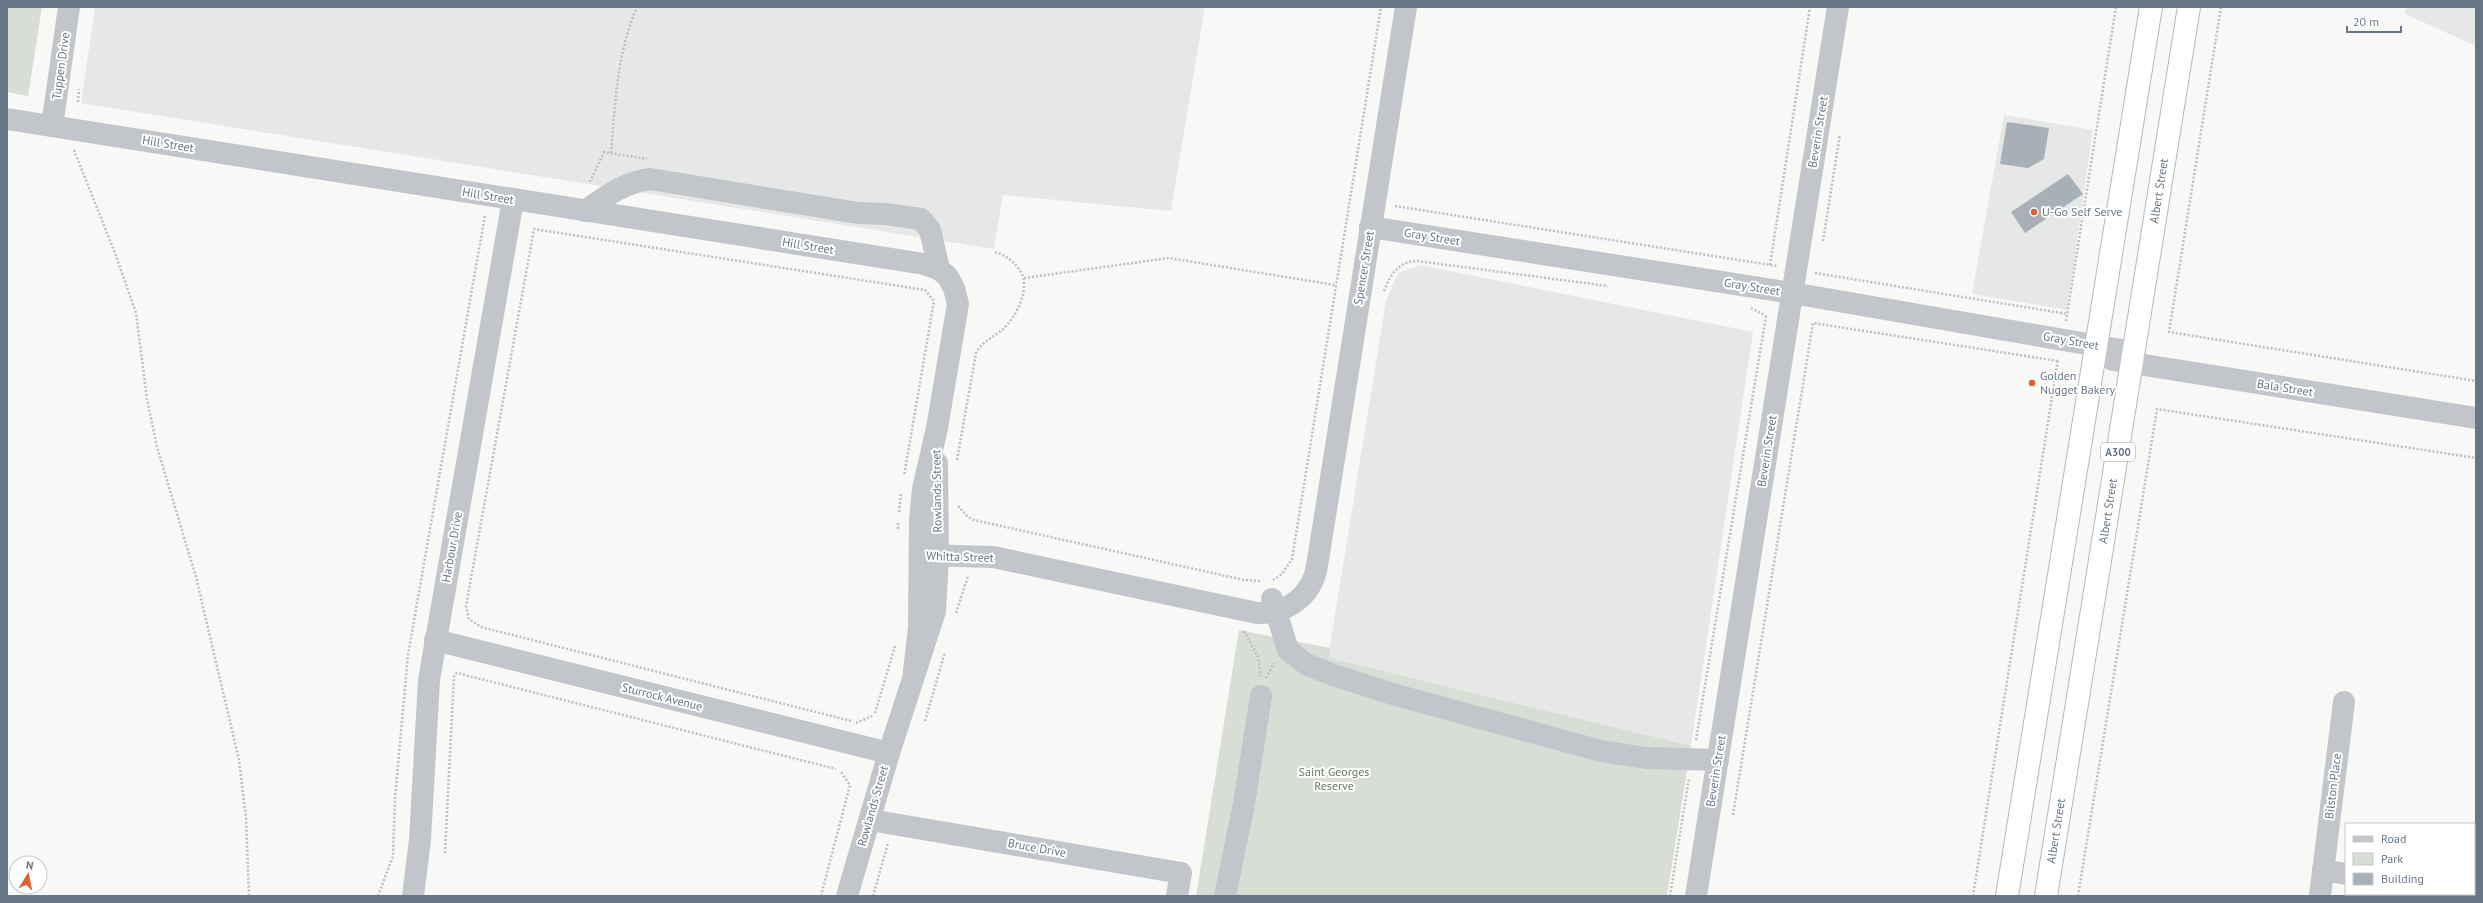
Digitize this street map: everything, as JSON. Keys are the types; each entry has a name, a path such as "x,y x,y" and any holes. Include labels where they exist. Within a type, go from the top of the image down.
{"highway":[{"path":"2007,896 2151,7"},
{"name":"Albert Street","path":"2046,896 2189,7"}],"street":[{"name":"Tuppen Drive","path":"60,127 69,7"},
{"name":"Spencer Street","path":"1301,590 1313,562 1322,528 1406,7"},
{"name":"Beverin Street","path":"1696,896 1838,7"},
{"name":"Hill Street","path":"7,119 916,263 939,269"},
{"path":"585,211 618,189 638,181 650,180 858,213 911,217 924,221 930,230 939,269"},
{"name":"Harbour Drive","path":"413,896 420,840 428,693 435,640 513,200"},
{"name":"Gray Street","path":"1370,227 1792,293 2132,358"},
{"name":"Rowlands Street","path":"847,896 914,670 935,611 932,550 937,428 961,292 939,269"},
{"name":"Bala Street","path":"2132,358 2476,418"},
{"name":"Whitta Street","path":"932,550 1006,546 1274,605"},
{"name":"Whitta Street","path":"932,550 1004,559 1244,611 1261,613 1301,590"},
{"path":"1274,605 1285,644 1293,656 1306,664 1361,685 1601,751 1646,758 1718,760"},
{"name":"Sturrock Avenue","path":"435,640 889,753"},
{"path":"1225,896 1244,804 1261,692"},
{"name":"Bilston Place","path":"2320,896 2344,702"},
{"name":"Bruce Drive","path":"870,820 1181,873 1177,896"},
{"path":"2323,870 2345,874"}],"path":[{"path":"611,153 614,111 625,44 636,7"},
{"path":"935,502 960,510 974,520 1244,580 1263,581 1278,577 1292,559 1381,7"},
{"path":"1374,202 1770,265 1810,7"},
{"path":"1817,274 2068,314 2116,7"},
{"path":"2221,7 2169,332 2476,381"},
{"path":"60,127 81,171 115,253 136,313 147,399 156,440 196,577 239,760 246,818 249,896"},
{"path":"378,896 393,856 408,655 489,196"},
{"path":"872,716 857,723 481,627 469,619 466,606 534,229 925,290 934,301 903,482"},
{"path":"956,464 976,353 982,344 1004,328 1012,319 1020,303 1024,278 1020,270 1010,259 994,252"},
{"path":"1024,278 1169,258 1335,285"},
{"path":"1384,291 1390,275 1408,261 1418,261 1615,287"},
{"path":"1670,896 1766,316 1748,306"},
{"path":"1733,815 1813,323 2058,361 1973,896"},
{"path":"2078,896 2157,409 2476,458"},
{"path":"898,528 901,490"},
{"path":"955,616 969,573"},
{"path":"1244,611 1241,626 1258,657 1261,692"},
{"path":"875,713 896,642"},
{"path":"1261,692 1285,644"},
{"path":"925,721 946,645"},
{"path":"444,853 454,675 457,673 836,769"},
{"path":"821,896 850,785 841,772"},
{"path":"872,896 894,824"}],"shaded area":[{"path":"95,7 1205,7 1171,211 1003,195 994,249 81,103"},
{"path":"2406,7 2476,7 2476,46 2405,14"},
{"name":"U-Go Self Serve","path":"2004,115 2093,130 2067,310 1972,294"},
{"path":"1420,265 1753,332 1691,746 1422,684 1328,658 1386,301 1398,273"}],"green space":[{"path":"7,7 42,7 28,96 7,92"},
{"name":"Saint Georges Reserve","path":"1239,630 1330,648 1329,658 1691,746 1667,896 1196,896"}],"building":[{"path":"2007,122 2049,128 2044,159 2028,168 2000,164"},
{"path":"2068,174 2083,194 2025,233 2011,212"}],"place":[{"name":"U-Go Self Serve","path":"2034,212"},
{"name":"Golden Nugget Bakery","path":"2032,383"}]}
